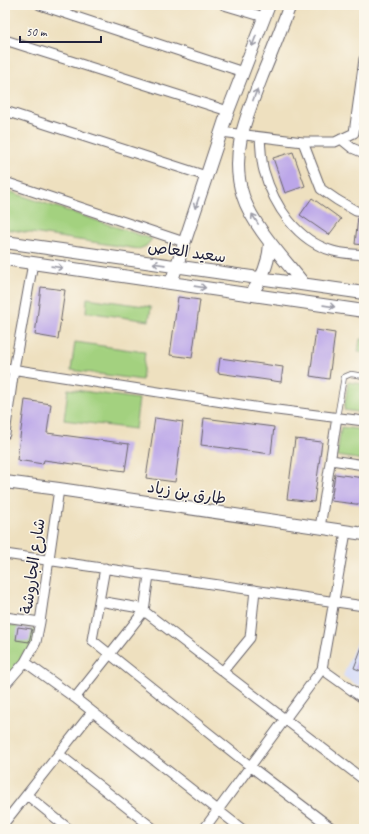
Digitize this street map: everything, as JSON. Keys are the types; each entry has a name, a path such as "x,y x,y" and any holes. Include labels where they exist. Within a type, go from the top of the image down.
{"main road":[{"path":"171,283 228,111 269,5"},
{"path":"290,5 248,111 240,135 237,158 238,178 243,197 251,214 270,243 303,283"},
{"name":"سعيد العاص","path":"5,242 303,283 364,293"},
{"path":"251,294 262,278 269,257 270,243"},
{"path":"5,259 364,311"},
{"name":"طارق بن زياد","path":"5,482 364,534"}],"street":[{"path":"40,5 243,72"},
{"path":"224,5 264,18"},
{"path":"5,40 228,111"},
{"path":"221,132 260,138 303,142 335,142 354,133 364,59"},
{"path":"5,111 206,176"},
{"path":"260,138 264,170 271,190 281,211 297,230 314,244 334,252 364,255"},
{"path":"342,139 352,148 364,153"},
{"path":"303,142 320,189 356,211 364,212"},
{"path":"5,182 184,242"},
{"path":"5,434 9,369 33,263"},
{"path":"9,369 261,408 364,421"},
{"path":"320,528 337,417"},
{"path":"331,460 364,465"},
{"name":"شارع الجاروشة","path":"5,685 25,662 36,642 59,489"},
{"path":"204,829 322,669 346,532"},
{"path":"5,554 364,606"},
{"path":"105,568 92,640 250,766 333,829"},
{"path":"75,698 144,611 149,575"},
{"path":"223,672 250,638 255,590"},
{"path":"99,601 140,608 364,780"},
{"path":"5,617 40,622"},
{"path":"25,662 75,698 242,829"},
{"path":"322,669 364,699"},
{"path":"5,822 8,812 27,795 92,712"},
{"path":"59,754 154,829"},
{"path":"27,795 69,829"}],"lane":[{"path":"337,417 344,377 351,374 364,376"}],"shaded area":[{"path":"364,622 364,690 343,676"}],"green space":[{"path":"5,190 152,239 146,246 139,249 5,229"},
{"path":"87,298 151,307 149,321 86,312"},
{"path":"360,339 364,339 364,353 358,352"},
{"path":"75,342 145,352 142,380 71,370"},
{"path":"348,382 364,384 364,413 344,410"},
{"path":"68,389 139,399 135,429 64,420"},
{"path":"341,427 364,430 364,460 337,456"},
{"path":"5,624 35,629 36,642 5,685"}],"building":[{"path":"293,152 305,186 285,193 273,158"},
{"path":"312,198 341,219 329,235 300,215"},
{"path":"358,217 364,218 364,245 355,244"},
{"path":"41,287 65,290 58,339 35,335"},
{"path":"178,297 200,300 192,358 170,355"},
{"path":"316,330 335,333 329,379 310,376"},
{"path":"220,358 283,367 281,382 218,373"},
{"path":"25,400 51,404 47,433 129,444 125,471 44,460 43,464 17,460"},
{"path":"155,418 183,422 175,482 146,478"},
{"path":"204,418 274,427 271,454 201,445"},
{"path":"295,439 322,442 314,502 287,499"},
{"path":"335,474 364,478 364,505 331,501"},
{"path":"18,627 32,629 29,642 16,640"},
{"path":"364,644 364,672 354,668"}]}
